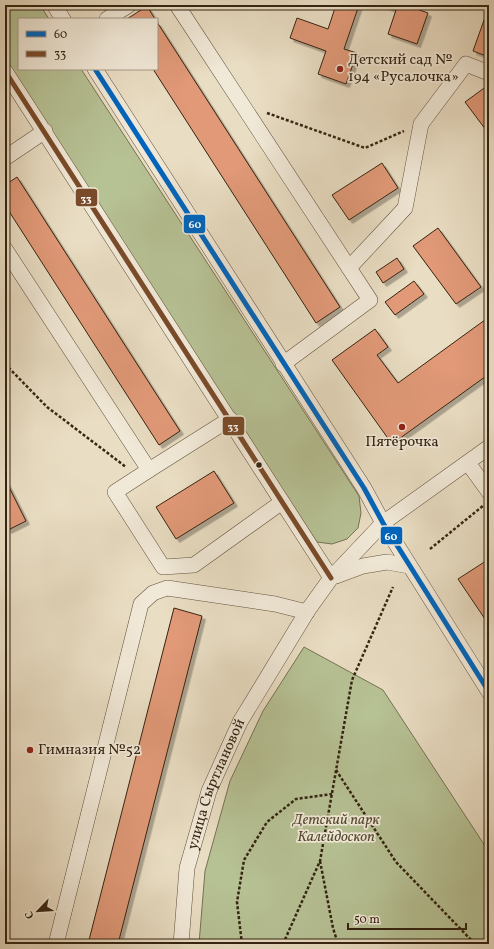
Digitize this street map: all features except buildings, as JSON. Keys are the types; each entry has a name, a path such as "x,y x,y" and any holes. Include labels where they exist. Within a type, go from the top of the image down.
{"street":[{"path":"54,5 62,18"},
{"path":"109,18 129,5"},
{"path":"177,5 370,300 283,364"},
{"path":"349,268 404,208 421,124 466,64 489,73"},
{"path":"96,70 364,488 409,566 489,692"},
{"path":"5,71 331,578 363,566 387,562 409,566"},
{"path":"5,158 45,131"},
{"path":"5,249 144,473"},
{"path":"230,419 115,492 163,567 194,565 282,502"},
{"name":"улица Сыртлановой","path":"181,944 187,868 209,791 240,722 307,612 331,578 383,523 489,447"},
{"path":"468,463 489,492"},
{"path":"56,944 141,604 153,593 167,588 275,604 307,612"}],"path":[{"path":"242,105 365,148 421,124"},
{"path":"5,364 47,407 144,473"},
{"path":"430,549 489,501"},
{"path":"283,944 320,861 352,680 393,587"},
{"path":"336,770 396,862 475,944"},
{"path":"242,944 237,902 244,860 267,822 296,799 332,794"},
{"path":"320,861 333,928 338,944"}],"green space":[{"path":"5,5 40,5 48,18 18,18 18,70 82,70 359,496 361,513 358,528 347,539 332,544 317,542 222,398 5,58"},
{"name":"Детский парк Калейдоскоп","path":"304,647 383,690 489,852 489,944 199,944 205,871 230,781 263,711"}],"transit line":[{"name":"60","path":"96,70 364,488 383,523 489,692"},
{"name":"33","path":"5,71 331,578"}],"place":[{"name":"Детский сад № 194 «Русалочка»","path":"340,69"},
{"name":"Пятёрочка","path":"402,427"},
{"name":"Гимназия №52","path":"30,750"}]}
